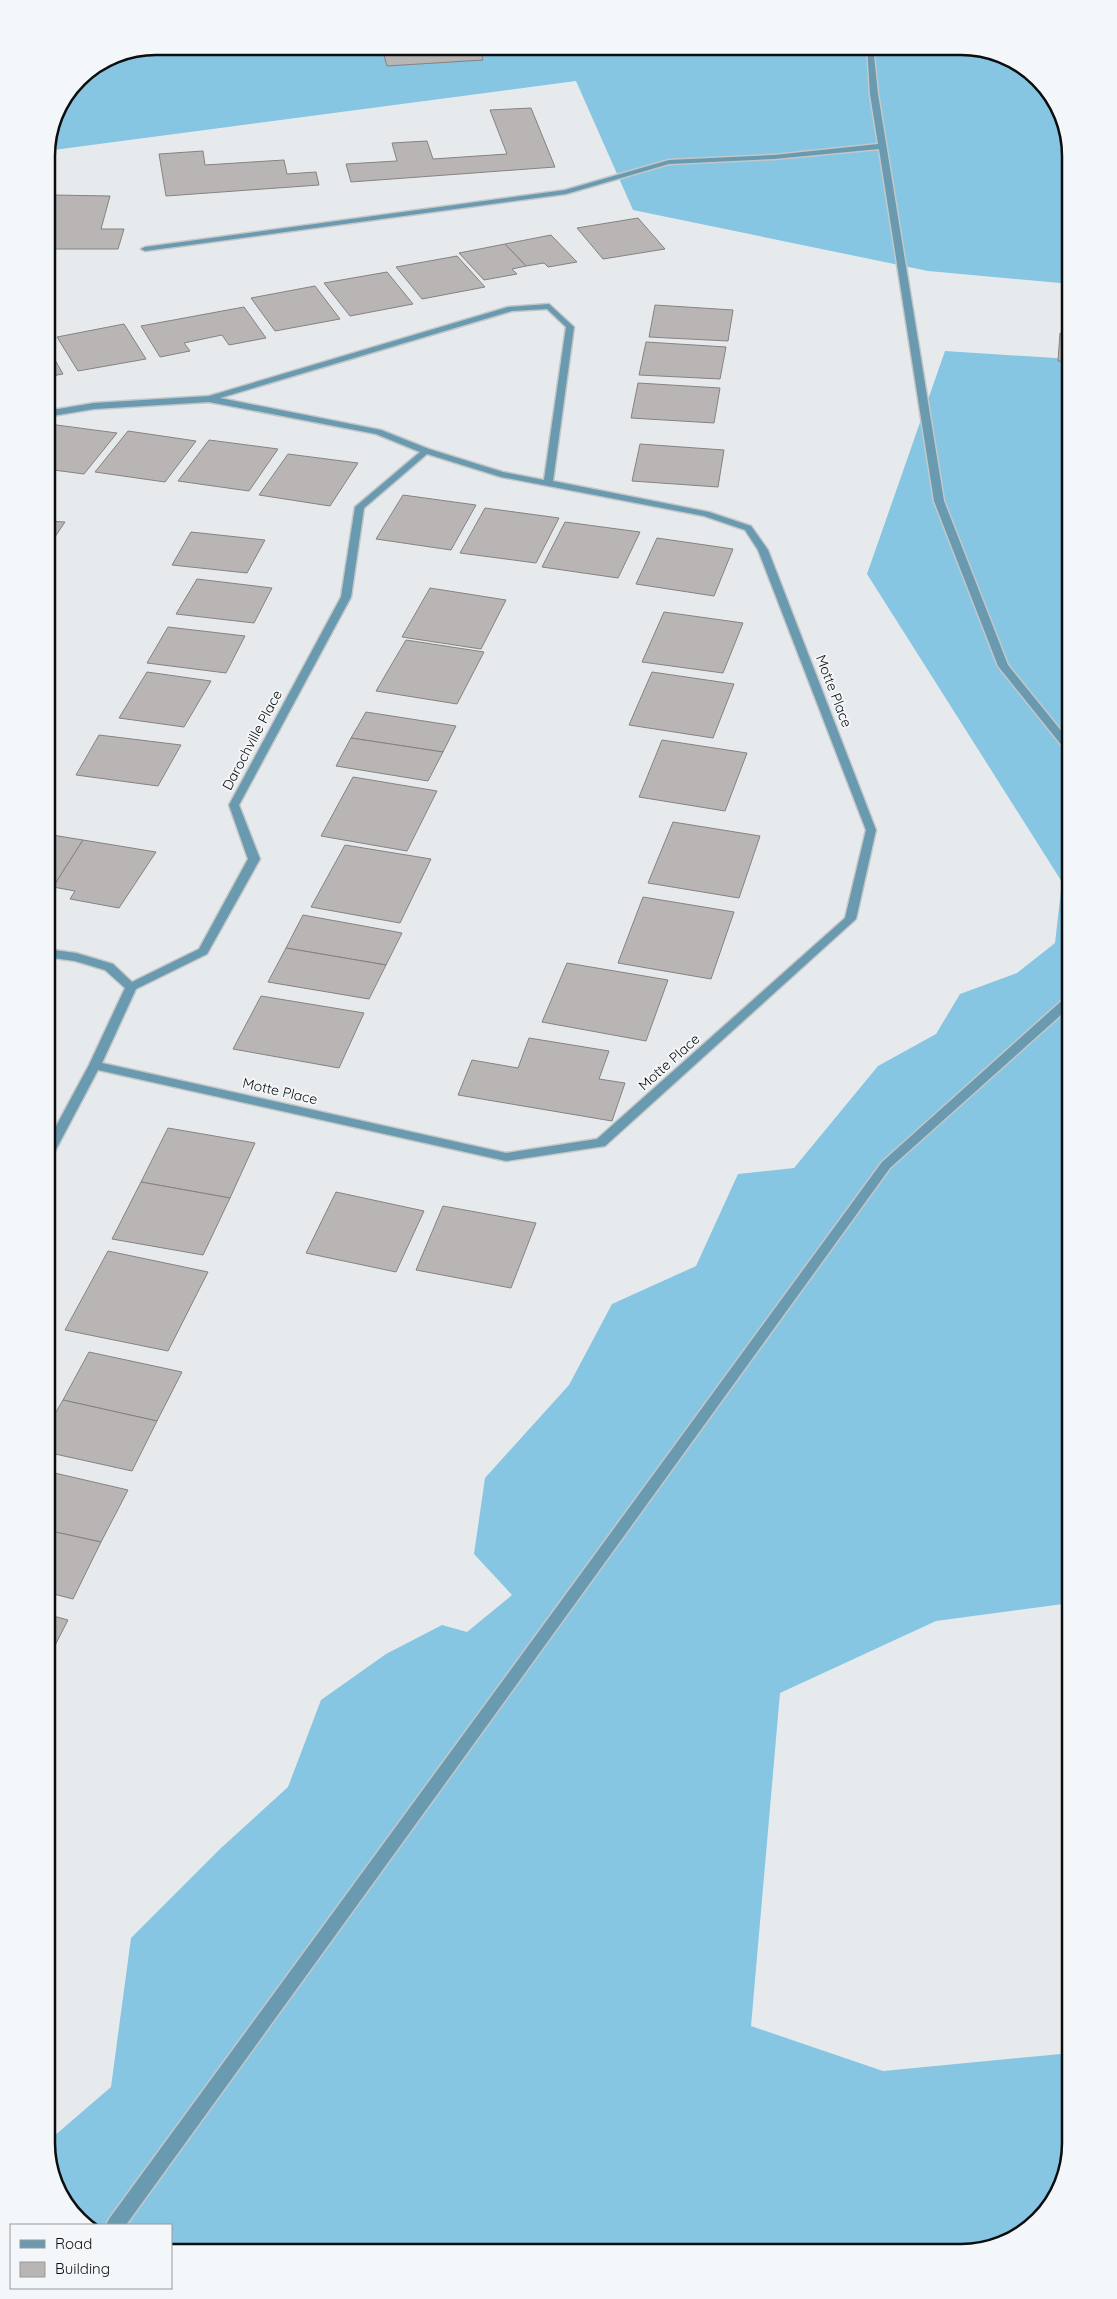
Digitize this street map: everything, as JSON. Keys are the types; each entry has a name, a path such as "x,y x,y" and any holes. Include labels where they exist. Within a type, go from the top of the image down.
{"street":[{"path":"871,55 883,146 939,501 1003,666 1062,739"},
{"path":"146,248 566,192 669,162 774,156 883,146"},
{"path":"55,412 94,406 209,399 511,309 549,306 570,327 548,484"},
{"name":"Motte Place","path":"95,1065 506,1157 600,1143 850,919 871,830 763,550 748,528 706,514 501,474 426,451 378,432 209,399"},
{"name":"Darochville Place","path":"131,987 203,951 254,860 234,805 346,597 360,507 426,451"},
{"path":"55,954 109,967 131,987 95,1065 55,1140"},
{"path":"116,2224 886,1165 1062,1008"}],"shaded area":[{"path":"968,55 994,60 1023,76 1033,84 1049,105 1057,123 1062,149 1062,283 928,271 633,210 576,81 55,150 58,130 65,111 84,84 111,65 123,60 143,56"},
{"path":"945,351 1062,358 1062,882 867,574"},
{"path":"1062,882 1062,1604 936,1621 780,1693 751,2026 883,2071 1062,2054 1062,2150 1060,2163 1052,2188 1037,2210 1012,2231 987,2241 961,2244 172,2244 172,2224 96,2224 89,2219 68,2194 60,2176 55,2150 55,2135 111,2087 131,1938 221,1848 288,1787 321,1700 386,1654 442,1625 467,1632 512,1595 474,1554 485,1478 569,1385 612,1304 696,1266 738,1174 794,1168 878,1066 936,1034 960,994 1017,973 1055,943"}],"building":[{"path":"384,55 482,55 483,60 387,66"},
{"path":"531,108 555,167 351,182 346,164 397,161 392,143 427,141 433,159 507,154 490,110"},
{"path":"203,151 205,165 284,160 287,174 316,172 319,185 166,196 159,154"},
{"path":"55,195 110,196 101,229 124,229 118,249 55,249"},
{"path":"638,218 665,249 603,259 577,228"},
{"path":"551,235 577,262 548,267 544,263 526,266 505,244"},
{"path":"505,244 526,266 512,269 517,274 484,280 459,253"},
{"path":"457,256 485,287 422,299 396,267"},
{"path":"387,272 413,304 350,316 324,283"},
{"path":"315,286 340,319 275,331 251,298"},
{"path":"655,305 733,310 728,341 649,337"},
{"path":"244,307 266,338 229,345 222,335 184,343 190,351 160,357 141,326"},
{"path":"124,324 146,359 78,371 57,337"},
{"path":"1060,333 1062,333 1062,361 1058,361"},
{"path":"646,342 726,347 720,379 639,375"},
{"path":"55,360 63,374 55,375"},
{"path":"638,383 720,388 714,423 631,418"},
{"path":"55,425 117,433 84,474 55,470"},
{"path":"128,431 196,441 165,482 95,472"},
{"path":"209,440 278,449 249,491 178,481"},
{"path":"640,444 724,450 718,487 632,481"},
{"path":"288,454 358,463 330,506 259,495"},
{"path":"403,495 476,505 451,550 376,539"},
{"path":"485,508 559,518 536,563 460,553"},
{"path":"55,521 65,522 55,537"},
{"path":"565,522 640,532 618,578 542,567"},
{"path":"191,532 265,540 247,573 172,565"},
{"path":"657,538 733,549 714,596 636,584"},
{"path":"197,579 272,588 254,623 176,614"},
{"path":"430,588 506,600 481,649 402,637"},
{"path":"664,612 743,623 723,673 642,662"},
{"path":"168,627 245,636 226,673 147,663"},
{"path":"406,640 484,652 457,704 376,691"},
{"path":"147,672 211,681 184,727 119,718"},
{"path":"652,672 734,684 713,738 629,725"},
{"path":"366,712 456,726 443,752 351,738"},
{"path":"99,735 181,745 158,786 76,775"},
{"path":"351,738 443,752 428,781 336,766"},
{"path":"662,740 747,753 725,811 639,797"},
{"path":"353,777 437,791 407,851 321,836"},
{"path":"673,822 760,836 739,898 648,883"},
{"path":"55,835 83,840 55,884"},
{"path":"83,840 156,852 119,908 70,899 75,891 55,887 55,884"},
{"path":"345,845 431,859 400,923 311,907"},
{"path":"643,897 734,912 711,979 618,963"},
{"path":"303,915 402,933 386,965 286,948"},
{"path":"286,948 386,965 369,999 268,982"},
{"path":"567,963 668,980 646,1041 542,1022"},
{"path":"261,996 364,1013 339,1068 233,1049"},
{"path":"529,1038 609,1051 599,1079 625,1083 612,1121 458,1095 472,1060 518,1068"},
{"path":"168,1128 255,1143 230,1198 141,1182"},
{"path":"141,1182 230,1198 203,1255 112,1239"},
{"path":"336,1192 424,1211 396,1272 306,1253"},
{"path":"443,1206 536,1223 511,1288 416,1270"},
{"path":"108,1251 208,1272 168,1351 65,1330"},
{"path":"89,1352 182,1372 157,1421 63,1400"},
{"path":"63,1400 157,1421 132,1471 55,1454 55,1414"},
{"path":"55,1473 128,1490 101,1542 55,1532"},
{"path":"55,1532 101,1542 73,1599 55,1594"},
{"path":"55,1616 68,1620 55,1645"}]}
